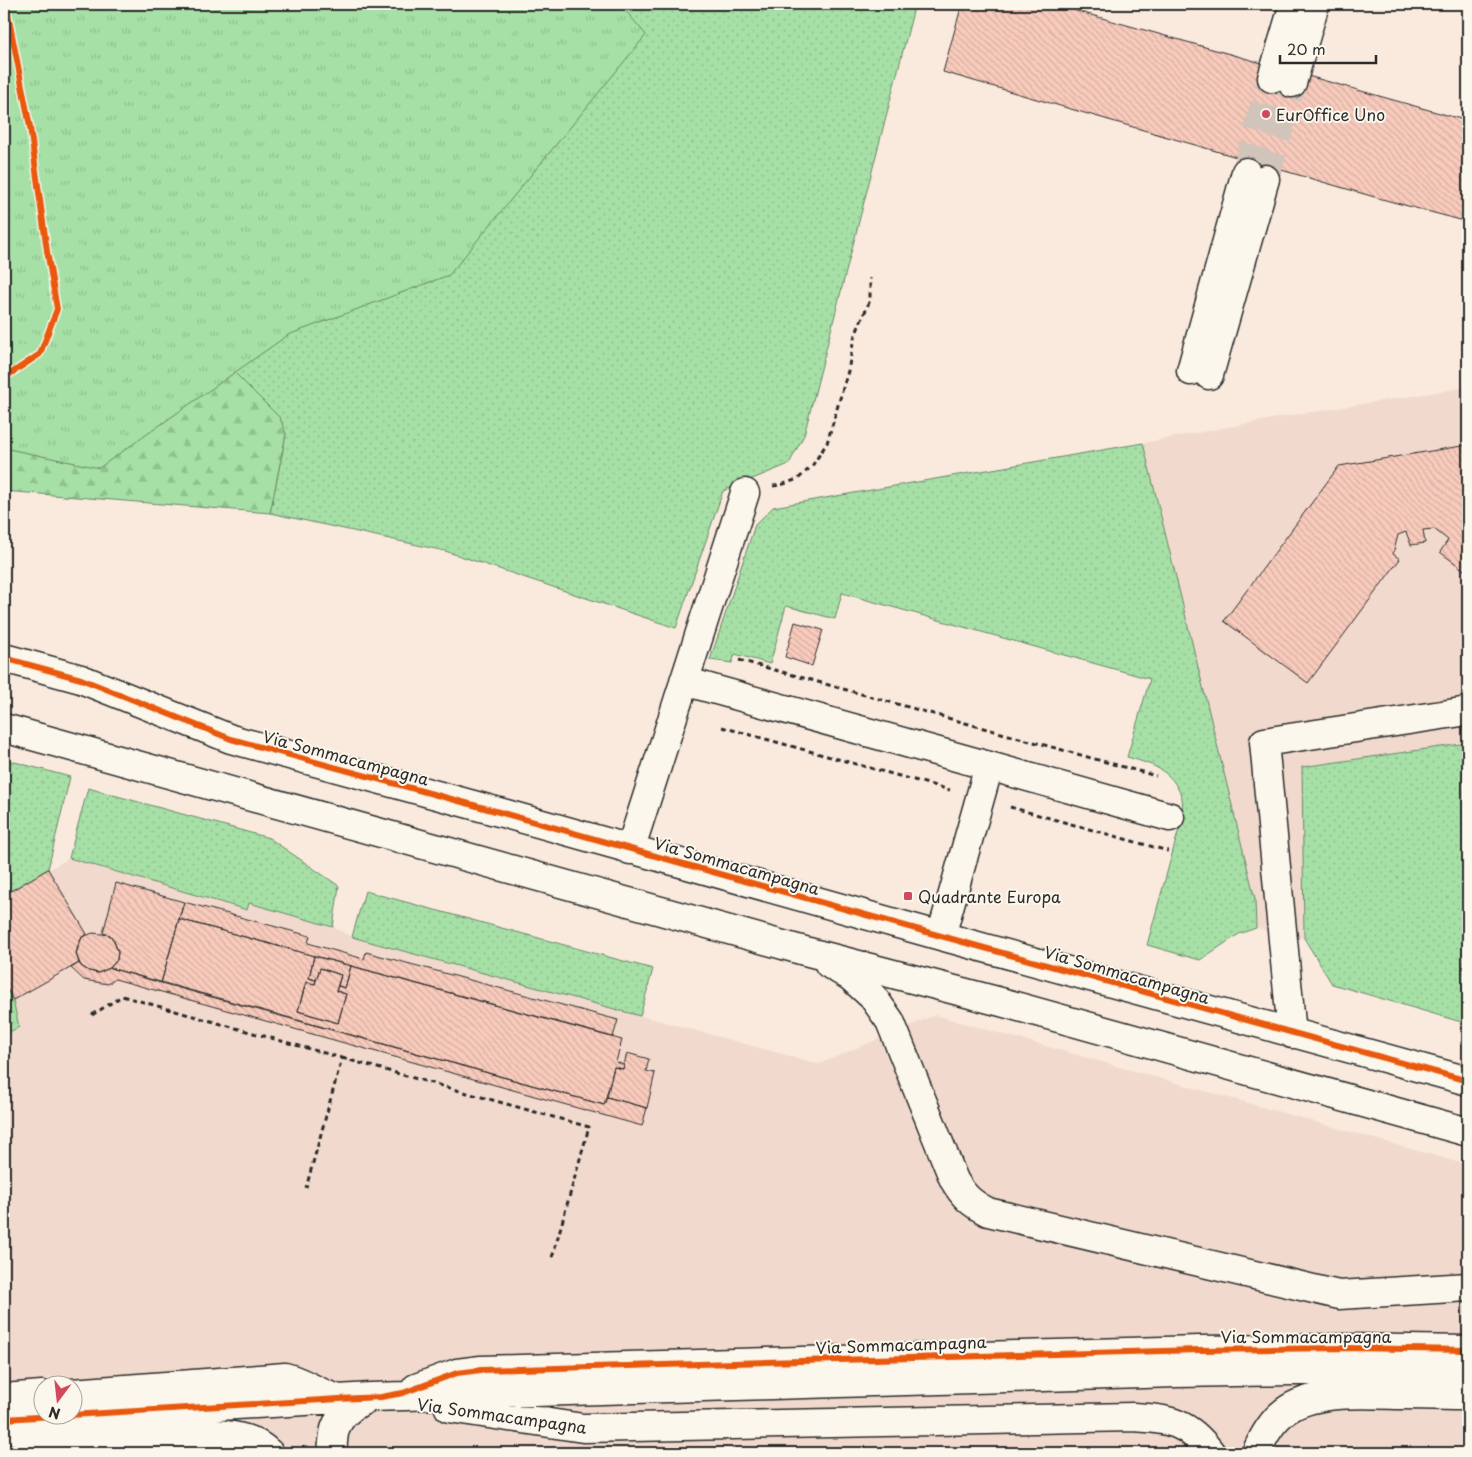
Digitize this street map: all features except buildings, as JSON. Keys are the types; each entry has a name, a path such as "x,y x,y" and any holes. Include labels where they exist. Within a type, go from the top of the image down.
{"street":[{"path":"1294,4 1282,80 1315,4"},
{"path":"1200,373 1255,175"},
{"path":"630,850 745,493"},
{"name":"Via Sommacampagna","path":"4,658 81,679 230,739 1468,1082"},
{"path":"684,681 1170,817"},
{"path":"1292,1034 1264,742 1468,711"},
{"path":"4,728 801,950 1001,1002 1468,1132"},
{"path":"941,936 989,766"},
{"path":"801,950 851,977 873,997 890,1020 954,1180 962,1193 972,1203 988,1212 1339,1295 1468,1287"},
{"name":"Via Sommacampagna","path":"376,1397 403,1393 457,1373 481,1370 1199,1350 1346,1348 1468,1350"},
{"name":"Via Sommacampagna","path":"4,1420 376,1397 1176,1373 1347,1370 1468,1372"},
{"path":"82,1392 285,1377 294,1379 339,1399"},
{"path":"1256,1453 1270,1427 1284,1412 1302,1403 1323,1397 1353,1394 1468,1396"},
{"path":"4,1398 32,1396"},
{"path":"332,1453 335,1429 340,1418 354,1405 376,1397"},
{"name":"Via Sommacampagna","path":"376,1397 583,1428 1133,1417 1161,1419 1184,1426 1202,1440 1211,1453"},
{"path":"4,1427 51,1441 67,1443 216,1434 249,1439 259,1444 269,1453"}],"path":[{"path":"745,493 798,479 812,466 827,443 848,370 854,338 870,300 870,278"},
{"path":"739,660 1156,776"},
{"path":"722,727 955,792"},
{"path":"1001,805 1168,852"},
{"path":"92,1015 122,996 589,1128 552,1258"},
{"path":"306,1188 342,1058"}],"shaded area":[{"path":"1468,387 1468,743 1302,767 1304,938 1256,928 1143,443 1287,416"},
{"path":"69,858 246,910 248,903 333,927 352,937 819,1064 935,1015 1468,1165 1468,1453 4,1453 4,1035 19,1027 13,1000 4,984 4,895"}],"green space":[{"path":"4,4 232,370 280,418 286,434 270,513 4,491"},
{"path":"4,4 620,4 646,35 449,275 288,335 99,468 4,448"},
{"path":"56,4 915,4 804,435 789,464 723,491 676,628 445,551 270,513 286,434 232,370"},
{"path":"1143,443 1255,899 1256,928 1239,934 1200,960 1147,945 1182,818 1182,798 1168,775 1156,767 1127,757 1150,679 842,593 835,619 786,606 770,664 735,654 732,663 710,660 755,525 773,507"},
{"path":"1468,743 1468,1024 1332,984 1304,938 1302,767"},
{"path":"4,759 70,777 48,869 4,895"},
{"path":"88,788 269,838 339,886 333,927 249,903 247,910 69,858"},
{"path":"365,891 653,969 640,1016 352,937"},
{"path":"4,984 13,1000 19,1027 4,1035"}],"tunnel":[{"path":"1246,172 1272,78"},
{"path":"1265,179 1292,83"}],"cycle path":[{"path":"4,378 40,354 57,309 30,127 6,4"},
{"path":"4,658 81,679 231,739 1468,1081"},
{"path":"4,1419 381,1397 403,1393 457,1373 481,1370 1199,1350 1346,1348 1468,1350"}],"place":[{"name":"EurOffice Uno","path":"1266,114"},
{"name":"Quadrante Europa","path":"908,896"}]}
